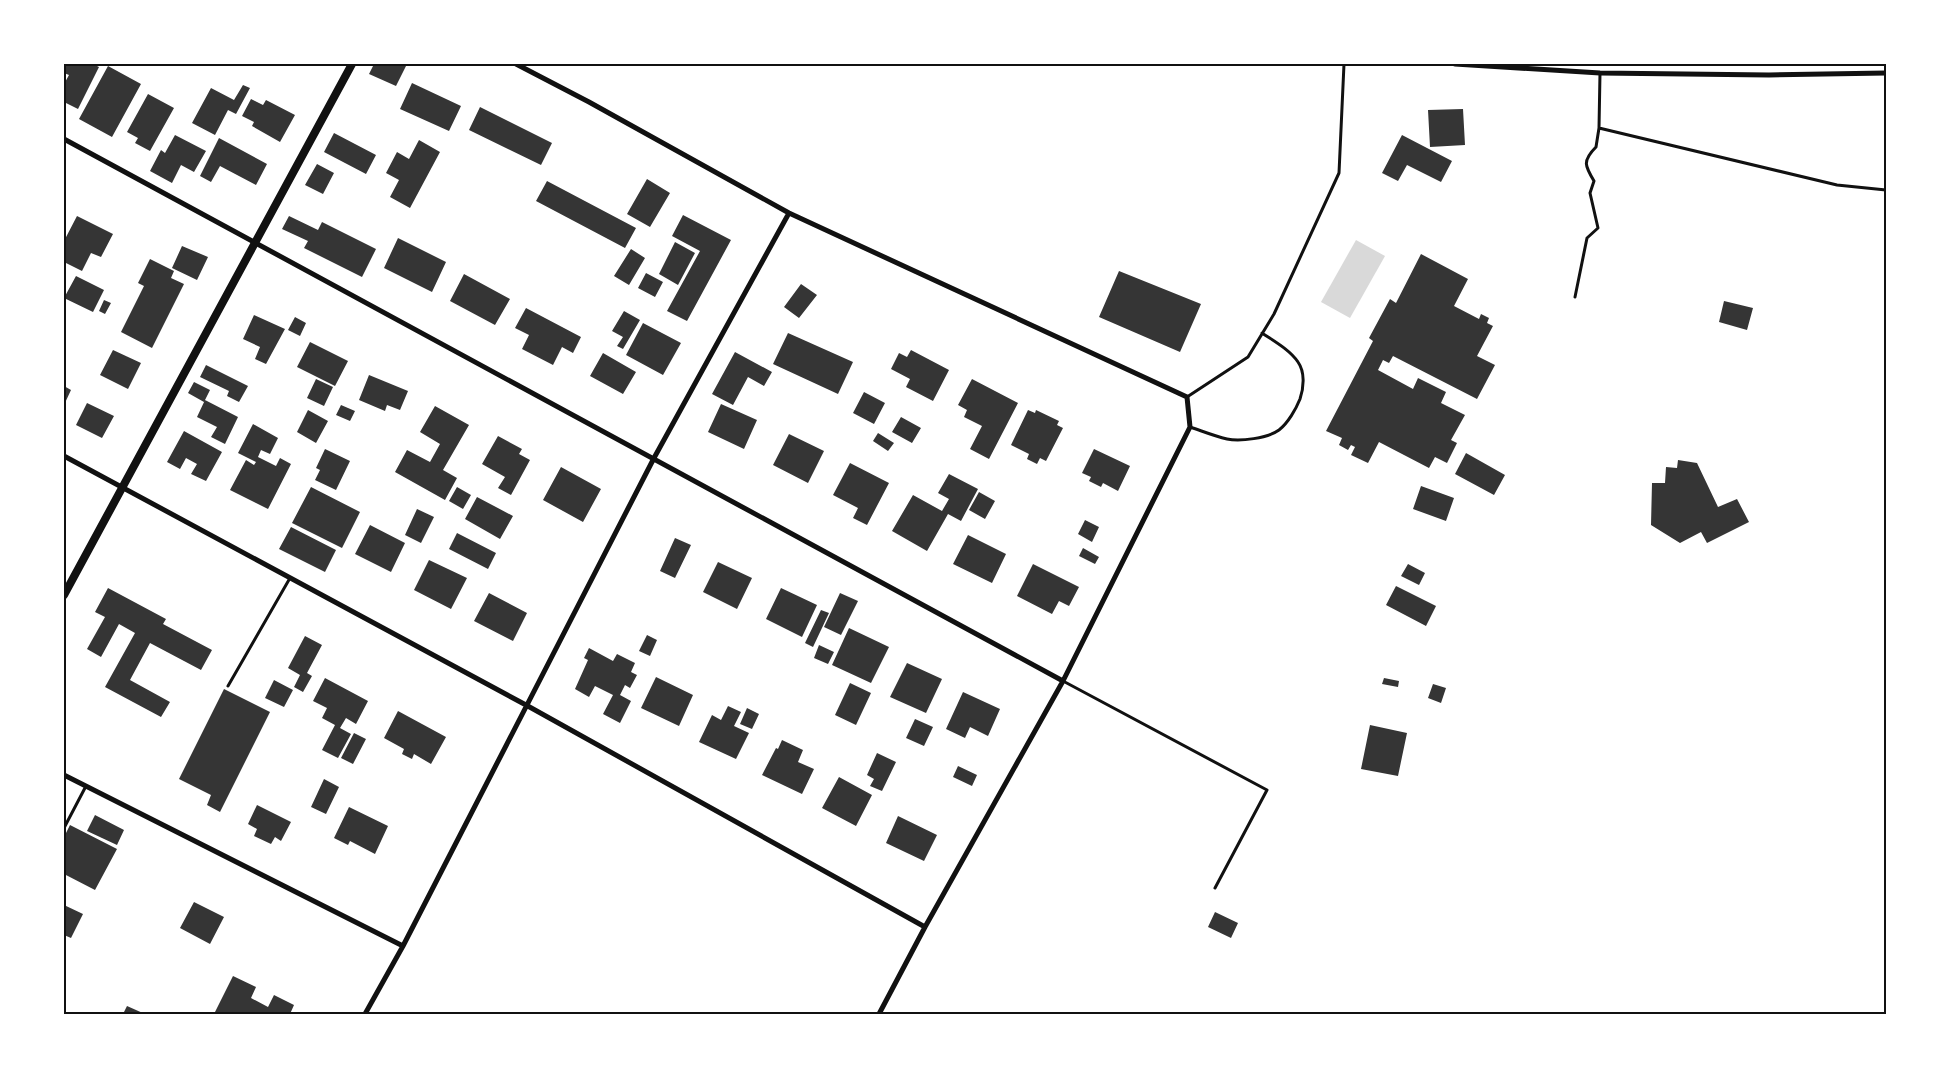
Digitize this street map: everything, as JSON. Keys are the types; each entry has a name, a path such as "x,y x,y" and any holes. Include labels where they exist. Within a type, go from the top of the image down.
{"street":[{"path":"64,595 352,64"},
{"path":"516,64 589,102 790,214 1187,397 1190,427 1063,681 925,927 879,1014"},
{"path":"1455,64 1600,73 1769,75 1886,73"},
{"path":"64,139 1063,681"},
{"path":"365,1014 403,946 654,458 790,214"},
{"path":"64,456 526,705 925,927"},
{"path":"64,775 403,946"}],"lane":[{"path":"1187,397 1219,374 1248,357 1274,314 1339,173 1344,64"},
{"path":"1575,297 1587,238 1598,228 1590,194 1594,181 1586,167 1586,161 1589,154 1596,147 1599,128 1600,73"},
{"path":"1599,128 1837,185 1886,190"},
{"path":"1190,427 1228,440 1244,440 1272,434 1280,430 1290,418 1301,396 1303,376 1298,362 1262,333"},
{"path":"228,686 290,578"},
{"path":"1063,681 1267,790 1215,888"},
{"path":"64,828 86,786"}],"shaded area":[{"path":"1356,240 1385,256 1350,318 1321,302"}],"building":[{"path":"64,64 93,64 99,67 78,109 64,102 64,84 69,75 64,73"},
{"path":"374,64 407,64 396,86 369,74"},
{"path":"108,66 141,84 112,137 79,119"},
{"path":"412,83 461,106 449,131 400,109"},
{"path":"243,85 250,88 236,114 228,110 215,135 192,123 211,88 234,100"},
{"path":"148,94 174,108 150,151 135,143 138,138 127,132"},
{"path":"251,99 263,105 266,100 295,115 280,142 252,126 254,122 242,116"},
{"path":"480,107 552,143 541,165 469,130"},
{"path":"1463,109 1465,145 1430,147 1428,110"},
{"path":"334,133 376,155 366,174 324,152"},
{"path":"175,135 206,151 194,172 181,165 172,183 150,171 161,150 165,153"},
{"path":"1402,135 1452,161 1441,182 1407,165 1398,181 1382,173"},
{"path":"219,138 267,164 256,185 220,166 211,182 200,176"},
{"path":"419,140 440,152 410,208 390,197 399,180 386,173 397,152 409,159"},
{"path":"317,164 334,173 323,194 305,185"},
{"path":"647,179 670,193 650,227 627,214"},
{"path":"547,181 636,228 625,248 536,201"},
{"path":"683,215 731,240 687,321 667,311 700,251 672,236"},
{"path":"77,216 113,234 101,257 91,253 82,271 64,262 64,241"},
{"path":"289,216 318,230 322,222 376,249 362,277 304,248 308,241 282,229"},
{"path":"398,238 446,262 432,292 384,268"},
{"path":"675,242 695,253 678,285 659,274"},
{"path":"182,246 208,257 197,280 172,268"},
{"path":"631,249 645,258 629,285 614,276"},
{"path":"1421,254 1468,279 1454,306 1479,319 1481,314 1489,318 1487,323 1493,326 1477,356 1495,365 1477,399 1393,356 1389,363 1383,360 1378,370 1413,389 1418,378 1446,392 1441,403 1465,415 1451,440 1457,443 1447,463 1435,457 1429,468 1379,442 1368,463 1351,455 1355,447 1351,445 1348,450 1339,445 1342,438 1326,431 1373,341 1369,338 1390,299 1396,303"},
{"path":"150,259 174,271 171,278 184,284 152,348 121,332 144,286 138,283"},
{"path":"1119,271 1201,304 1180,352 1099,317"},
{"path":"646,273 663,282 655,297 638,288"},
{"path":"464,274 510,299 495,325 450,301"},
{"path":"76,276 104,290 93,312 64,298"},
{"path":"801,284 817,295 799,318 784,307"},
{"path":"104,300 111,303 105,314 99,311"},
{"path":"1724,301 1753,308 1747,330 1719,322"},
{"path":"526,308 581,337 573,353 562,347 553,365 522,349 529,335 515,328"},
{"path":"624,311 640,320 623,349 617,346 623,337 612,331"},
{"path":"254,315 285,329 266,364 255,359 260,347 243,339"},
{"path":"295,317 306,323 300,336 288,330"},
{"path":"643,323 681,343 663,375 626,355"},
{"path":"788,333 853,362 838,394 773,364"},
{"path":"310,342 348,361 335,386 297,367"},
{"path":"113,350 141,363 128,389 100,375"},
{"path":"911,350 949,370 933,401 906,387 910,379 891,369 899,353 907,357"},
{"path":"735,352 772,372 764,386 748,377 733,405 712,394"},
{"path":"603,353 636,372 623,394 590,376"},
{"path":"206,365 248,386 239,402 227,396 229,391 200,377"},
{"path":"369,375 408,391 400,410 387,405 385,411 359,400"},
{"path":"316,379 333,387 324,406 307,398"},
{"path":"972,379 1018,403 989,459 970,449 982,426 964,417 967,410 958,405"},
{"path":"194,382 210,390 204,402 188,393"},
{"path":"64,386 71,390 64,405"},
{"path":"864,392 885,403 874,424 853,413"},
{"path":"205,400 238,417 225,444 211,437 217,427 197,417"},
{"path":"87,403 114,416 102,438 76,425"},
{"path":"721,404 757,420 744,449 708,432"},
{"path":"341,405 355,411 350,421 336,415"},
{"path":"435,406 469,425 443,470 457,478 445,500 395,472 407,450 430,462 440,444 420,432"},
{"path":"308,410 328,421 316,443 297,432"},
{"path":"1028,410 1035,413 1036,410 1059,421 1057,425 1063,428 1046,461 1040,458 1037,464 1027,459 1029,454 1011,445"},
{"path":"901,417 921,428 912,443 892,432"},
{"path":"253,424 278,438 270,454 261,450 258,457 276,466 280,458 291,464 268,509 230,490 246,460 254,465 256,462 238,453"},
{"path":"184,431 222,452 206,481 191,474 197,464 186,458 180,469 167,462"},
{"path":"878,433 894,443 888,451 873,441"},
{"path":"789,434 824,451 808,483 773,465"},
{"path":"498,436 522,449 519,454 530,460 511,495 498,488 505,477 482,464"},
{"path":"325,449 350,461 336,490 315,480 320,470 316,468"},
{"path":"1094,449 1130,466 1118,491 1103,483 1101,487 1089,481 1091,477 1082,473"},
{"path":"1466,453 1505,475 1494,495 1455,474"},
{"path":"1678,460 1697,463 1718,507 1737,499 1749,522 1707,543 1701,532 1680,543 1651,525 1652,483 1665,483 1666,467 1677,468"},
{"path":"850,463 889,483 867,525 853,518 858,508 833,495"},
{"path":"561,467 601,489 583,522 543,500"},
{"path":"949,474 978,489 961,521 948,514 927,551 892,531 913,495 942,511 949,499 938,493"},
{"path":"1421,486 1454,498 1446,521 1413,509"},
{"path":"311,487 360,512 342,548 292,523"},
{"path":"457,487 471,495 463,509 449,501"},
{"path":"979,492 995,501 985,519 969,510"},
{"path":"477,497 513,516 500,539 465,519"},
{"path":"417,509 434,517 421,543 405,535"},
{"path":"1085,520 1099,527 1092,542 1078,534"},
{"path":"370,525 405,543 391,572 355,554"},
{"path":"291,527 336,550 325,572 279,549"},
{"path":"457,533 496,553 488,569 449,549"},
{"path":"968,535 1006,554 992,583 953,564"},
{"path":"675,538 691,545 675,578 660,571"},
{"path":"1083,548 1099,557 1095,564 1079,556"},
{"path":"429,560 467,578 451,609 414,590"},
{"path":"718,562 752,578 737,609 703,592"},
{"path":"1033,564 1079,587 1069,606 1059,601 1052,614 1017,596"},
{"path":"1408,564 1425,573 1419,585 1401,576"},
{"path":"1396,586 1436,606 1426,626 1386,605"},
{"path":"108,588 166,619 163,624 212,650 201,670 150,643 130,680 170,702 161,717 105,687 135,633 119,624 101,657 87,649 105,617 95,612"},
{"path":"781,588 817,605 802,637 766,619"},
{"path":"489,593 527,613 513,641 474,621"},
{"path":"840,593 858,601 841,635 824,627"},
{"path":"821,610 829,613 813,647 805,643"},
{"path":"849,628 889,647 871,683 832,665"},
{"path":"647,635 657,640 650,656 639,651"},
{"path":"305,636 322,645 307,673 312,676 303,692 294,687 300,675 288,668"},
{"path":"819,645 834,652 828,664 814,658"},
{"path":"589,648 613,661 617,654 635,663 631,672 637,675 630,688 625,685 620,695 631,701 620,723 603,714 613,695 595,686 589,697 575,689 588,660 584,658"},
{"path":"907,663 942,679 926,713 890,697"},
{"path":"656,677 693,695 679,726 641,708"},
{"path":"325,678 368,701 356,724 346,718 340,728 351,734 338,758 322,750 335,725 322,718 327,708 313,701"},
{"path":"1384,678 1399,681 1398,687 1382,684"},
{"path":"274,680 293,690 284,707 265,698"},
{"path":"850,683 871,693 856,725 835,715"},
{"path":"1433,684 1446,688 1441,703 1428,698"},
{"path":"224,689 270,712 220,812 207,805 211,795 179,779"},
{"path":"963,692 1000,709 988,736 970,727 965,738 946,729"},
{"path":"728,706 741,712 734,726 749,733 736,759 699,742 712,715 721,720"},
{"path":"747,708 759,714 752,729 740,724"},
{"path":"398,711 446,737 431,764 414,754 412,759 402,754 404,749 384,738"},
{"path":"915,719 933,727 924,746 906,738"},
{"path":"1370,725 1407,733 1398,776 1361,769"},
{"path":"354,733 366,739 353,764 341,758"},
{"path":"782,740 803,750 798,762 814,769 802,794 762,775"},
{"path":"877,753 896,762 882,791 870,786 874,779 867,775"},
{"path":"958,766 977,775 972,786 953,777"},
{"path":"839,777 872,795 856,826 822,808"},
{"path":"324,779 339,787 326,814 311,807"},
{"path":"257,805 291,822 281,841 275,837 271,844 254,836 257,829 248,824"},
{"path":"349,807 388,826 375,854 350,841 348,845 334,838"},
{"path":"95,815 124,830 117,845 87,831"},
{"path":"898,816 937,835 924,861 886,843"},
{"path":"70,825 117,849 95,890 64,874 64,837"},
{"path":"194,902 224,917 210,944 180,928"},
{"path":"64,905 83,914 71,938 64,935"},
{"path":"1215,912 1238,923 1231,938 1208,927"},
{"path":"233,976 256,987 251,998 268,1007 274,995 294,1005 290,1014 214,1014"},
{"path":"127,1006 145,1014 123,1014"}]}
